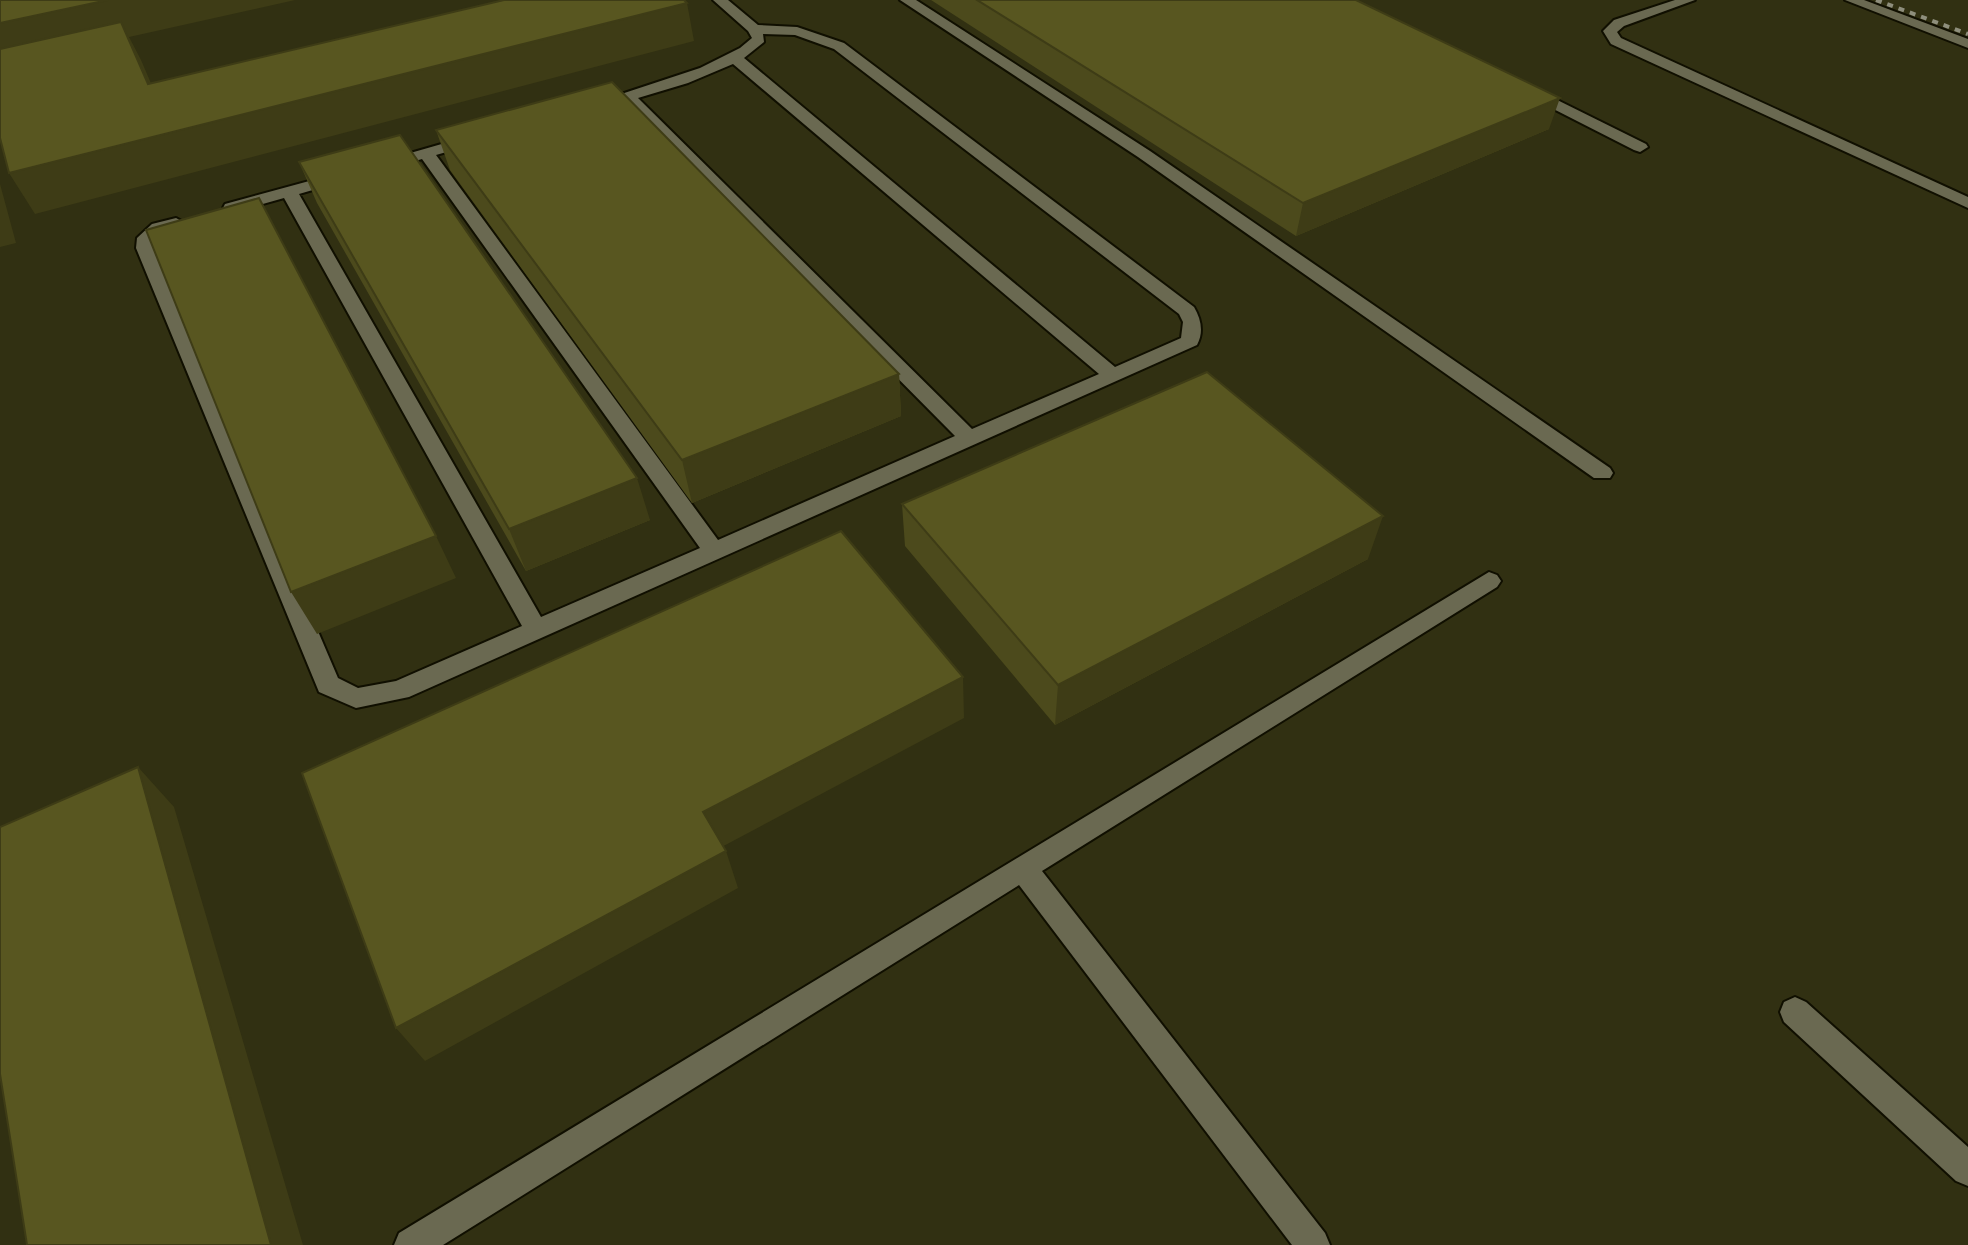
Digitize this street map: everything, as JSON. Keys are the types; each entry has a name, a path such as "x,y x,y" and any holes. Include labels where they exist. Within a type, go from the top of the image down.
{"lane":[{"path":"570,112 678,82 750,50 759,39 754,29 720,0"},
{"path":"907,0 1144,154 1602,473"},
{"path":"1688,0 1619,23 1610,31 1616,41 1968,202"},
{"path":"1852,0 1968,44"},
{"path":"498,133 158,228 146,238 145,248 328,685 356,698 400,690 1190,341 1192,322 1187,311 839,46 797,31 754,29"},
{"path":"734,57 1112,375"},
{"path":"1515,84 1640,147"},
{"path":"627,96 969,438"},
{"path":"426,153 714,551"},
{"path":"289,192 536,630"},
{"path":"411,1245 1489,581"},
{"path":"1023,868 1313,1245"},
{"path":"1795,1012 1968,1169"}],"shaded area":[{"path":"159,0 1968,0 1968,1245 0,1245 0,35"}],"building":[{"path":"0,0 108,0 0,23"},
{"path":"504,0 684,0 687,3 9,173 0,138 0,49 121,22 148,84"},
{"path":"977,0 1356,0 1560,98 1303,203"},
{"path":"612,82 899,374 682,460 436,130"},
{"path":"400,135 637,478 509,529 299,162"},
{"path":"259,198 436,536 291,592 146,230"},
{"path":"1207,372 1383,516 1058,685 902,504"},
{"path":"841,531 963,677 703,812 726,851 396,1028 302,773"},
{"path":"138,767 271,1245 27,1245 0,1074 0,827"}],"railway":[{"path":"1876,0 1968,34"}]}
